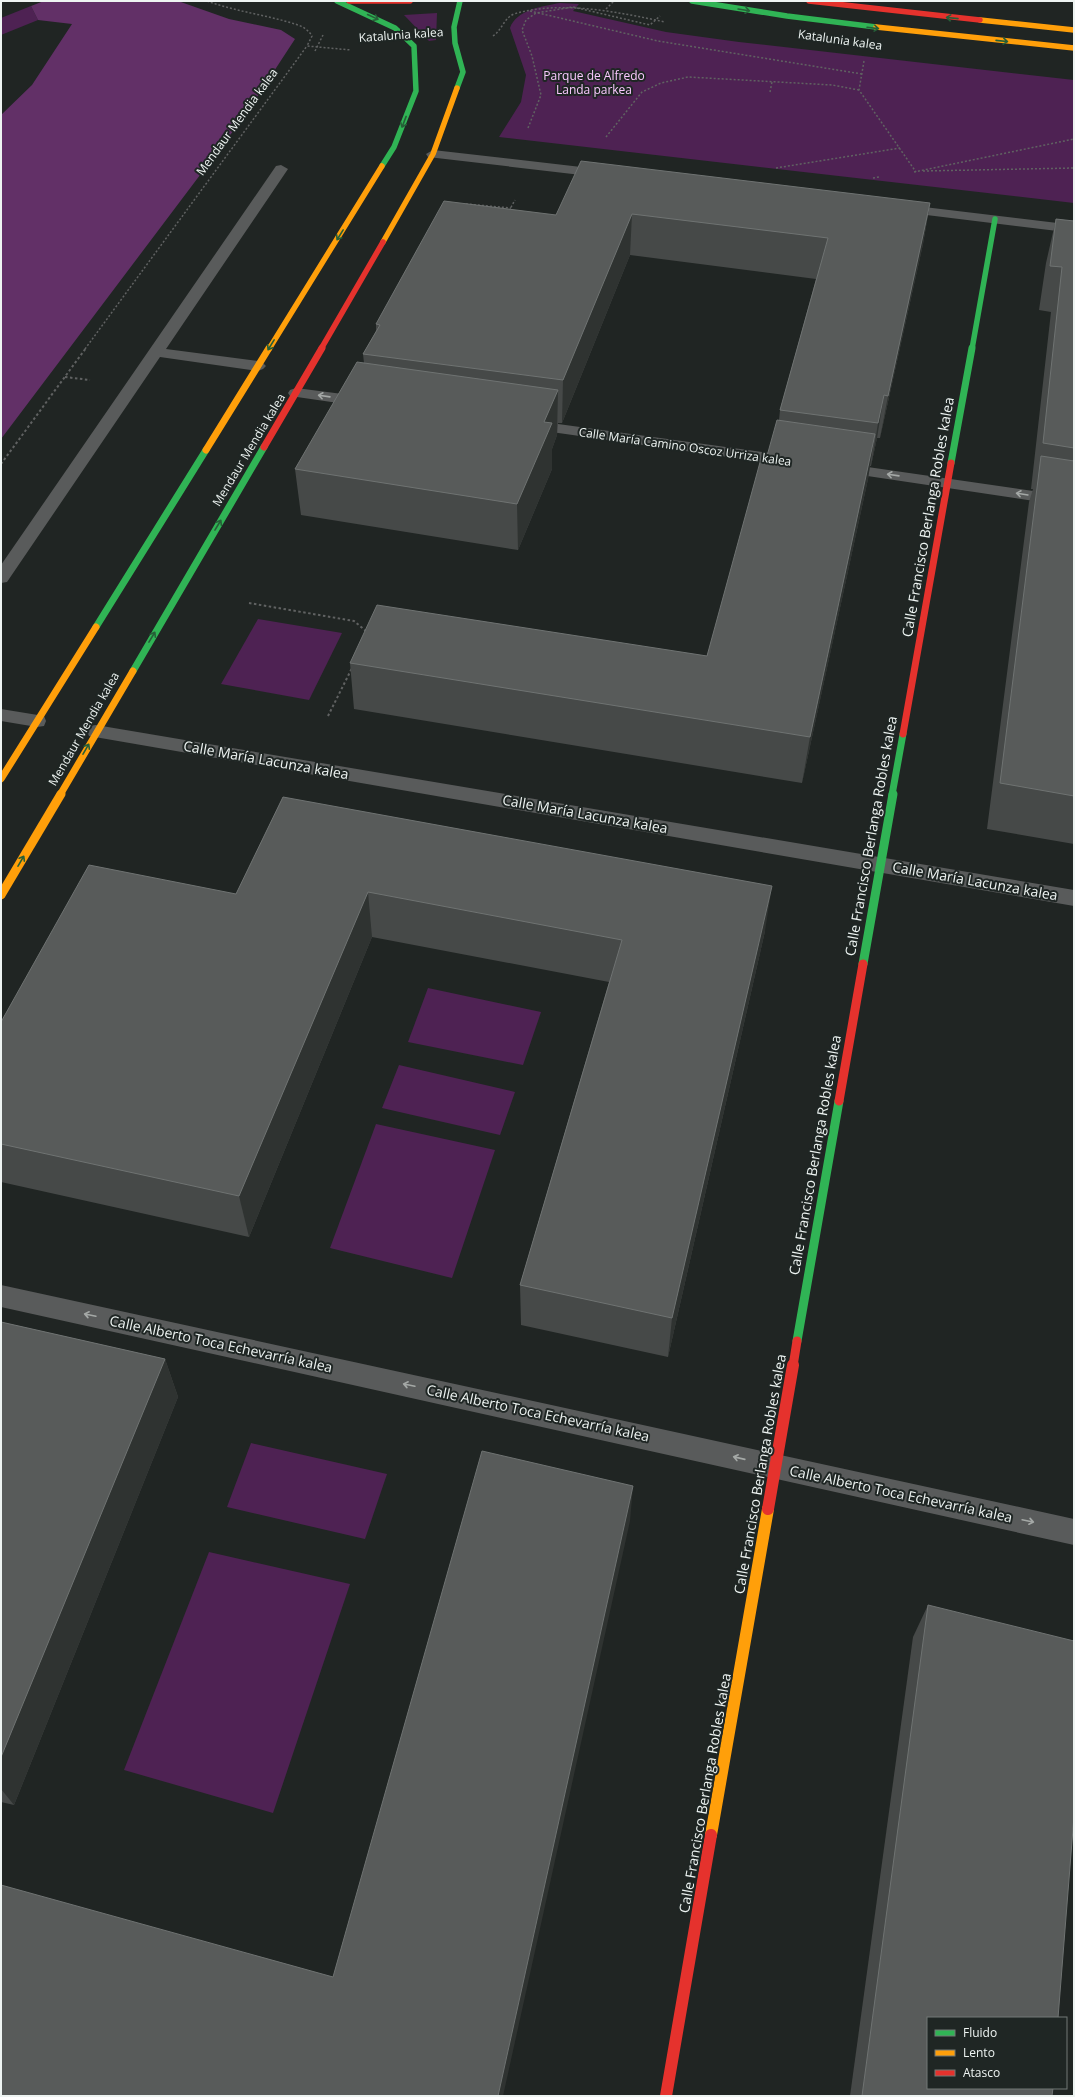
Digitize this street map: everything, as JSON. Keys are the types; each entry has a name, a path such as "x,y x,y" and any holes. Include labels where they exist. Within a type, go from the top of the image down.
{"street":[{"path":"1,779 394,147 416,91 414,46 395,28 337,1"},
{"path":"342,1 410,1"},
{"name":"Mendaur Mendia kalea","path":"1,895 296,393 433,154 464,72 455,43 454,27 460,1"},
{"name":"Katalunia kalea","path":"692,1 875,28 1074,48"},
{"path":"809,1 1074,30"},
{"path":"433,154 619,175"},
{"path":"1,578 281,168"},
{"path":"888,207 1074,229"},
{"name":"Calle Francisco Berlanga Robles kalea","path":"666,2096 777,1466 880,864 995,219"},
{"path":"156,352 258,366"},
{"path":"296,393 384,405"},
{"name":"Calle María Camino Oscoz Urriza kalea","path":"518,423 949,483 1074,502"},
{"path":"1,715 37,721"},
{"name":"Calle María Lacunza kalea","path":"96,731 1074,898"},
{"name":"Calle Alberto Toca Echevarría kalea","path":"1,1296 1074,1532"}],"path":[{"path":"207,1 232,10 299,25 309,31 312,36 307,46"},
{"path":"606,10 614,1"},
{"name":"Katalunia kalea","path":"455,43 488,39 497,34 504,27 506,20 511,15 534,6"},
{"path":"591,6 670,23"},
{"path":"530,12 573,7 650,25 661,16"},
{"path":"536,12 658,41 862,74"},
{"path":"524,134 541,95 532,56 522,30 526,20 536,12"},
{"name":"Katalunia kalea","path":"307,46 364,51 414,46"},
{"name":"Mendaur Mendia kalea","path":"1,464 307,46"},
{"path":"859,90 865,56"},
{"path":"602,143 642,92 661,84 688,77 832,85 859,90 916,171"},
{"path":"770,92 772,82"},
{"path":"916,171 1074,139"},
{"path":"776,168 900,148"},
{"path":"916,171 1074,168"},
{"path":"507,215 516,198"},
{"path":"461,203 511,208"},
{"path":"249,603 354,621 369,634"},
{"path":"328,716 355,661"}],"green space":[{"name":"Parque de Alfredo Landa parkea","path":"560,3 579,4 573,11 666,32 739,42 1074,80 1074,203 499,137 521,102 526,75 510,28 513,22 524,13 538,7"},
{"path":"31,6 38,20 1,35 1,18"},
{"path":"437,13 436,40 429,41 404,15"},
{"path":"258,619 342,633 309,700 221,684"},
{"path":"428,988 541,1012 523,1065 408,1042"},
{"path":"399,1065 515,1092 500,1135 382,1108"},
{"path":"376,1124 495,1150 452,1278 330,1248"},
{"path":"251,1443 387,1474 365,1539 227,1507"},
{"path":"209,1552 350,1584 273,1813 124,1770"}],"shaded area":[{"path":"44,1 178,1 229,19 281,30 295,39 246,114 1,439 1,115 32,85 72,24 38,20 31,6"}],"building":[{"path":"581,161 930,203 888,396 884,395 878,423 780,410 828,238 632,214 563,380 363,354 380,325 376,324 444,201 556,215"},
{"path":"1056,219 1074,221 1074,448 1043,443 1062,267 1050,266"},
{"path":"357,362 558,390 544,422 552,423 517,504 295,469"},
{"path":"777,420 875,434 810,737 350,663 377,605 707,656 762,455 767,456"},
{"path":"1041,456 1074,461 1074,796 1000,783"},
{"path":"283,797 772,886 672,1318 520,1285 622,940 368,892 239,1196 1,1144 1,1022 89,865 236,894"},
{"path":"1,1322 165,1359 1,1757"},
{"path":"482,1451 633,1486 498,2096 1,2096 1,1885 333,1977"},
{"path":"928,1605 1074,1641 1074,1816 1058,2017 927,2017 927,2089 1053,2089 1052,2096 862,2096"}],"traffic: fast":[{"path":"337,1 395,28 414,46 416,91 394,147 382,166"},
{"path":"457,88 463,72 455,43 454,27 460,1"},
{"path":"692,1 787,16 876,27"},
{"path":"951,463 995,219"},
{"path":"133,671 264,447"},
{"path":"96,627 206,450"},
{"path":"863,964 903,734"},
{"path":"797,1341 839,1101"}],"traffic: slow":[{"path":"980,20 1074,30"},
{"path":"876,27 1074,48"},
{"path":"383,242 433,154 457,88"},
{"path":"206,450 382,166"},
{"path":"1,779 96,627"},
{"path":"1,895 133,671"},
{"path":"711,1835 768,1509"}],"traffic: jam":[{"path":"349,1 410,1"},
{"path":"809,1 980,20"},
{"path":"264,447 383,242"},
{"path":"903,734 951,463"},
{"path":"839,1101 863,964"},
{"path":"768,1509 797,1341"},
{"path":"666,2096 711,1835"}]}
